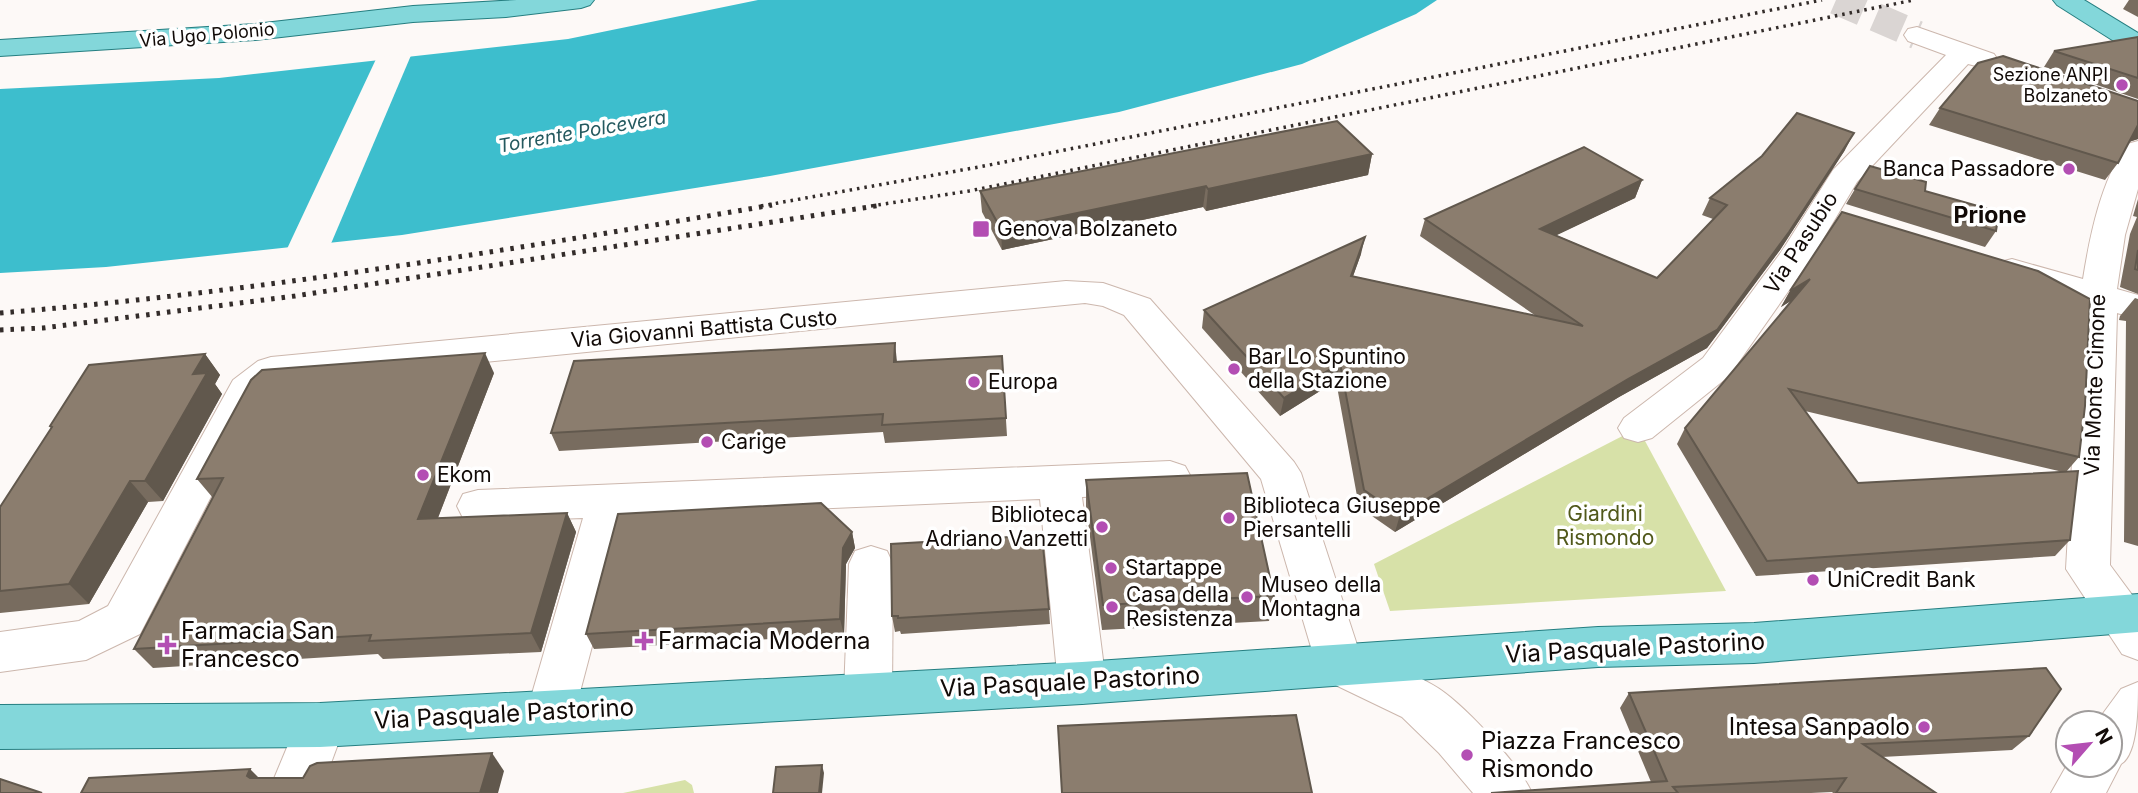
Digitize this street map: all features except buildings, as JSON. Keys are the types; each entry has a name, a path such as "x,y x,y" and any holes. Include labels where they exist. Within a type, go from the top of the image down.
{"main road":[{"name":"Via Ugo Polonio","path":"0,48 241,33 414,14 506,9 581,0"},
{"path":"2066,0 2138,44"},
{"name":"Via Pasquale Pastorino","path":"0,727 320,725 1082,683 1598,647 1754,643 2133,623"}],"street":[{"path":"1917,36 2011,69"},
{"name":"Via Pasubio","path":"1638,428 1716,367 1796,256 1837,215 1844,177 1963,53"},
{"name":"Via Monte Cimone","path":"2133,623 2088,569 2098,295 2104,250 2117,197 2138,150"},
{"path":"1982,261 2138,307"},
{"name":"Via Giovanni Battista Custo","path":"0,652 86,640 124,620 247,390 271,370 1066,292 1097,292 1124,299 1137,307 1280,473 1340,664"},
{"path":"478,506 1280,473"},
{"path":"1059,481 1082,683"},
{"path":"551,711 609,501"},
{"path":"868,694 870,564"},
{"path":"1340,664 1419,702 1457,737 1506,793"},
{"path":"2124,724 2138,704"},
{"path":"293,793 320,725"}],"green space":[{"name":"Giardini Rismondo","path":"1638,428 1726,591 1390,611 1374,564"},
{"path":"685,780 692,785 694,793 623,793"}],"water":[{"name":"Torrente Polcevera","path":"758,0 1437,0 1416,14 1302,64 1119,112 770,176 402,235 106,267 0,273 0,89 219,78 568,39"}],"pier":[{"path":"412,53 330,246 286,251 377,57"}],"tunnel":[{"path":"1836,0 1917,35"}],"railway":[{"path":"761,206 979,167 1822,0"},
{"path":"871,206 969,191 1914,0"},
{"path":"0,313 194,293 387,268 772,205"},
{"path":"0,330 43,328 295,296 882,205"}],"place":[{"name":"Sezione ANPI Bolzaneto","path":"2122,85"},
{"name":"Banca Passadore","path":"2069,169"},
{"name":"Genova Bolzaneto","path":"981,229"},
{"name":"Bar Lo Spuntino della Stazione","path":"1234,369"},
{"name":"Europa","path":"974,382"},
{"name":"Carige","path":"707,442"},
{"name":"Ekom","path":"423,475"},
{"name":"Biblioteca Giuseppe Piersantelli","path":"1229,518"},
{"name":"Biblioteca Adriano Vanzetti","path":"1102,527"},
{"name":"Startappe","path":"1111,568"},
{"name":"UniCredit Bank","path":"1813,580"},
{"name":"Museo della Montagna","path":"1247,597"},
{"name":"Casa della Resistenza","path":"1112,607"},
{"name":"Farmacia Moderna","path":"644,641"},
{"name":"Farmacia San Francesco","path":"167,645"},
{"name":"Intesa Sanpaolo","path":"1924,727"},
{"name":"Piazza Francesco Rismondo","path":"1467,755"}],"district":[{"name":"Prione","path":"1990,215"}]}
